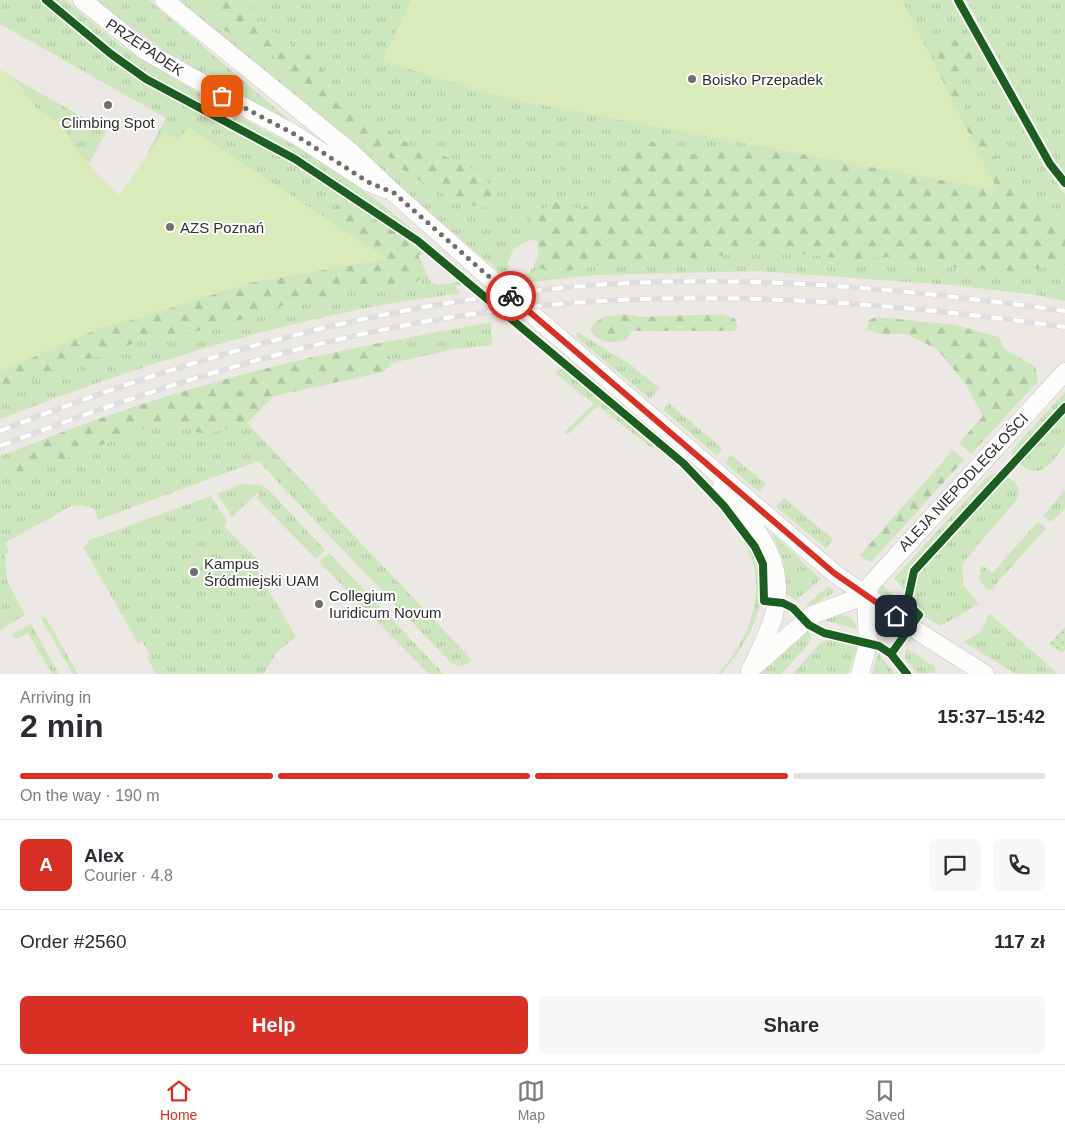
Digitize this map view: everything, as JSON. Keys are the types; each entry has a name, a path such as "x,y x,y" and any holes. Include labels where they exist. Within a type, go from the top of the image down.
{"street":[{"name":"PRZEPADEK","path":"82,0 129,39 170,65 294,134 368,182 394,193"},
{"name":"PRZEPADEK","path":"164,0 351,152 394,193 834,573 984,674"},
{"name":"ALEJA NIEPODLEGŁOŚCI","path":"866,595 871,584 880,573 1065,372"},
{"path":"694,452 764,541 777,572 774,615 748,672"},
{"path":"748,672 812,615 866,595 868,644 860,674"}],"green space":[{"path":"0,0 40,0 124,69 213,121 305,170 416,244 427,253 418,255 431,283 439,285 459,282 462,285 456,286 456,289 461,293 369,307 266,331 131,371 0,419 0,346 155,157 147,153 166,118 0,24"},
{"path":"53,0 65,0 122,47 220,106 217,114 128,62"},
{"path":"94,0 149,0 289,120 268,111 172,56"},
{"path":"179,0 951,0 1045,168 1065,194 1065,301 1037,295 951,285 759,271 596,275 530,282 527,278 508,279","holes":["529,240 538,241 538,257 529,274 517,275 509,272 508,263 513,249"]},
{"path":"197,0 247,0 258,21 312,58 357,109 412,146 442,155 481,172 496,195 490,208 468,205 437,191 403,170 387,155 367,150 346,133 337,114 314,97 270,53 224,30 213,12"},
{"name":"Boisko Przepadek","path":"411,0 902,0 998,191 504,98 382,61"},
{"path":"966,0 1065,0 1065,173 1056,162"},
{"path":"951,32 966,34 973,50 971,69 959,80 960,98 1007,178 1029,191 1052,221 1065,225 1065,265 1015,271 960,268 888,257 856,260 762,250 701,258 642,258 554,273 539,268 538,240 530,216 556,202 581,209 613,188 634,141 658,144 686,156 708,148 751,145 929,73 941,38"},
{"path":"0,70 107,131 87,166 0,88"},
{"name":"AZS Poznań","path":"0,70 13,77 37,109 62,123 77,152 119,196 165,130 178,141 188,127 388,259 250,283 98,329 0,372"},
{"path":"236,115 317,158 382,204 421,237 308,162 232,122"},
{"path":"351,201 427,253 418,255 426,273 415,283 381,289 349,290 333,298 289,303 225,325 179,335 146,337 109,355 67,364 0,392 0,346 312,209 330,210"},
{"path":"625,314 639,317 724,314 735,319 738,326 734,331 631,331 627,339 616,342 606,342 597,338 590,330 600,319"},
{"path":"876,317 955,325 999,337 1005,350 1035,366 1038,381 971,454 959,443 983,416 965,383 937,349 906,334 879,334 867,329 869,320"},
{"path":"491,322 492,345 455,349 392,363 385,342"},
{"path":"577,332 631,365 659,388 650,399 576,337"},
{"path":"385,342 392,363 384,372 274,396 247,423 210,433 200,433 162,422 11,479 11,461 16,450 106,416 244,374"},
{"path":"563,368 653,445 652,448 598,406 567,435 564,432 594,404 555,373"},
{"path":"1065,392 1065,402 1014,457 1011,451"},
{"path":"669,403 723,449 717,456 663,410"},
{"path":"1065,413 1065,445 1050,463 1040,471 1034,471 1027,469 1019,463"},
{"path":"162,422 200,433 210,433 247,423 472,660 462,666 450,662 258,461 98,520 95,509 81,505 71,506 5,543 9,552 5,555 7,581 25,615 0,630 0,456 16,450 11,461 11,478"},
{"path":"953,450 964,460 872,561 869,562 860,555"},
{"path":"731,455 766,484 759,492 725,463"},
{"path":"999,473 909,572 907,589 905,591 894,578 989,475"},
{"path":"1006,475 1019,487 1018,498 962,564 963,584 979,604 940,626 924,616 912,600 918,571"},
{"path":"242,484 260,485 267,488 325,550 316,559 256,498 259,495 257,493 232,517 217,494"},
{"path":"1065,490 1065,509 1051,522 1043,516"},
{"path":"211,496 227,522 224,526 261,563 256,566 258,572 296,637 276,653 264,674 156,674 147,657 150,655 142,641 138,643 83,547 88,544 87,541"},
{"path":"784,498 833,539 826,548 776,507"},
{"path":"731,522 756,561 760,576 761,592 755,622 748,636 731,662 721,674 718,674 746,633 755,601 754,568 749,552"},
{"path":"1038,522 1046,528 989,592 979,579 982,565 992,573"},
{"path":"772,533 821,579 796,600 784,592 785,575 783,561"},
{"path":"329,553 443,674 429,674 319,562"},
{"path":"882,584 905,607 903,610 880,594 879,590"},
{"path":"829,586 834,590 833,593 808,608 807,604"},
{"path":"989,613 1058,674 1016,674 964,642 981,632"},
{"path":"831,615 848,616 853,620 857,629 819,619"},
{"path":"43,617 46,618 78,674 73,674 42,620"},
{"path":"31,624 59,674 52,674 28,633 16,639 13,634"},
{"path":"1065,627 1065,650 1061,652 1049,644"},
{"path":"801,630 810,633 811,641 781,674 758,674"},
{"path":"832,639 857,647 848,674 793,674 821,642"},
{"path":"906,648 935,667 935,672 917,674 905,658"},
{"path":"878,653 895,674 872,674"}],"railway":[{"path":"0,431 76,402 230,352 388,314 468,300 549,289 684,281 793,284 957,297 1065,311"},
{"path":"0,446 66,421 201,376 338,339 478,313 548,305 678,298 807,301 936,311 1065,327"}],"cycle path":[{"path":"46,0 111,54 146,79 295,159 418,241 683,463 724,506 755,547 763,564 764,601 783,603 793,608 809,625 824,633 879,646 891,654 907,674"},
{"path":"958,0 1050,164 1065,183"},
{"path":"891,654 919,615 907,603 914,571 1065,407"}],"way so far":[{"path":"222,96 316,146 368,182 394,193 511,296"}],"place":[{"name":"Boisko Przepadek","path":"692,79"},
{"name":"Climbing Spot","path":"108,105"},
{"name":"AZS Poznań","path":"170,227"},
{"name":"Kampus Śródmiejski UAM","path":"194,572"},
{"name":"Collegium Iuridicum Novum","path":"319,604"}],"route":[{"path":"511,296 834,573 896,616"}]}
